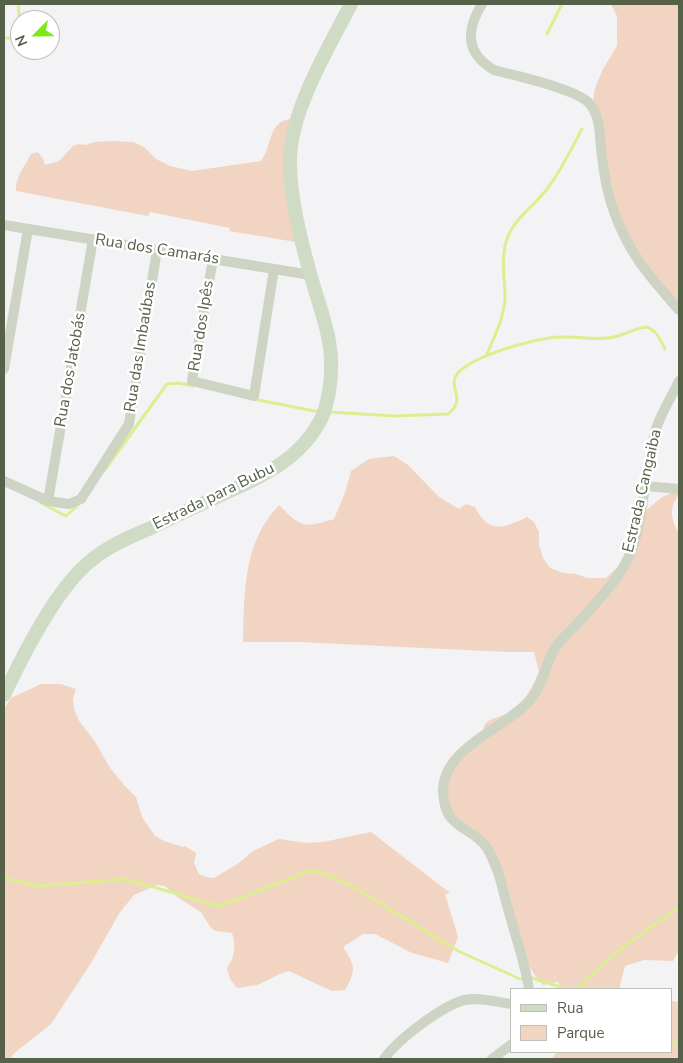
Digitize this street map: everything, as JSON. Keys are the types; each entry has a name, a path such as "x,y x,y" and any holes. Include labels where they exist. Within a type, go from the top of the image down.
{"street":[{"name":"Estrada para Bubu","path":"4,694 38,630 56,601 65,587 87,563 114,544 250,482 283,463 306,442 321,420 327,400 332,360 325,320 301,238 290,176 292,136 301,107 324,56 351,4"},
{"path":"482,4 471,27 471,43 477,57 483,63 494,70 577,95 592,108 599,125 606,185 612,209 625,239 644,270 679,310"},
{"name":"Rua dos Camarás","path":"4,225 311,275"},
{"path":"4,369 28,229"},
{"name":"Rua dos Jatobás","path":"48,500 93,239"},
{"name":"Rua das Imbaúbas","path":"4,481 48,500 69,504 81,499 129,424 157,250"},
{"name":"Rua dos Ipês","path":"213,259 192,381 254,396 274,269"},
{"name":"Estrada Cangaiba","path":"529,988 492,857 481,841 461,828 450,814 444,798 445,779 455,760 467,748 532,699 557,646 618,576 635,540 656,427 679,381"},
{"path":"645,486 679,489"},
{"path":"384,1059 398,1042 425,1022 453,1005 467,1000 510,1004"},
{"path":"492,1059 510,1046"}],"green space":[{"path":"611,4 679,4 679,308 628,238 612,195 593,101 595,88 603,69 617,46 617,16"},
{"path":"293,118 296,242 229,231 230,228 150,212 148,216 16,191 19,176 31,154 38,152 45,165 59,161 73,146 94,142 133,142 144,147 156,159 170,166 192,171 261,161 274,130 282,121"},
{"path":"394,456 408,465 439,497 459,509 466,504 475,507 480,516 492,525 504,526 527,517 534,522 539,532 539,544 543,558 550,568 587,578 606,578 620,565 629,545 637,518 662,497 679,492 672,511 674,523 679,534 679,950 673,961 644,960 625,966 619,988 561,988 558,982 543,985 530,967 520,945 474,829 445,819 440,794 443,783 481,735 488,721 507,714 520,704 528,694 539,671 534,652 299,642 243,642 247,573 254,547 265,522 279,505 298,522 304,524 316,524 334,519 345,493 351,471 369,459"},
{"path":"41,684 60,684 76,689 73,699 74,709 79,721 94,740 110,768 136,797 142,817 155,836 164,841 185,846 196,853 194,863 199,874 214,878 239,863 253,851 279,839 307,843 323,842 371,832 450,893 445,894 458,937 448,963 412,953 375,934 363,934 343,947 353,968 353,973 345,990 332,991 289,971 257,985 237,988 230,979 227,968 232,960 234,951 232,933 216,931 211,928 201,912 180,899 165,886 157,885 134,895 120,912 91,963 51,1024 12,1055 11,1059 4,1059 4,709 11,698"},
{"path":"673,1001 679,1002 679,1059 552,1059 555,1053 673,1053"}],"waterway":[{"path":"18,4 19,10"},
{"path":"547,34 562,4"},
{"path":"4,38 10,38"},
{"path":"486,356 503,313 505,298 504,251 508,236 511,229 552,182 582,129"},
{"path":"329,412 394,416 448,414 454,408 457,398 455,378 466,366 491,354 522,344 550,338 607,338 646,327 655,333 665,349"},
{"path":"104,471 167,384 179,383 193,386"},
{"path":"253,399 320,412"},
{"path":"41,503 66,516 79,504"},
{"path":"4,878 38,886 126,879 220,906 304,873 312,871 323,873 352,886 458,951 520,979 532,978 564,988"},
{"path":"577,988 623,947 679,907"},
{"path":"673,1044 679,1042"},
{"path":"4,1054 5,1059"}]}
